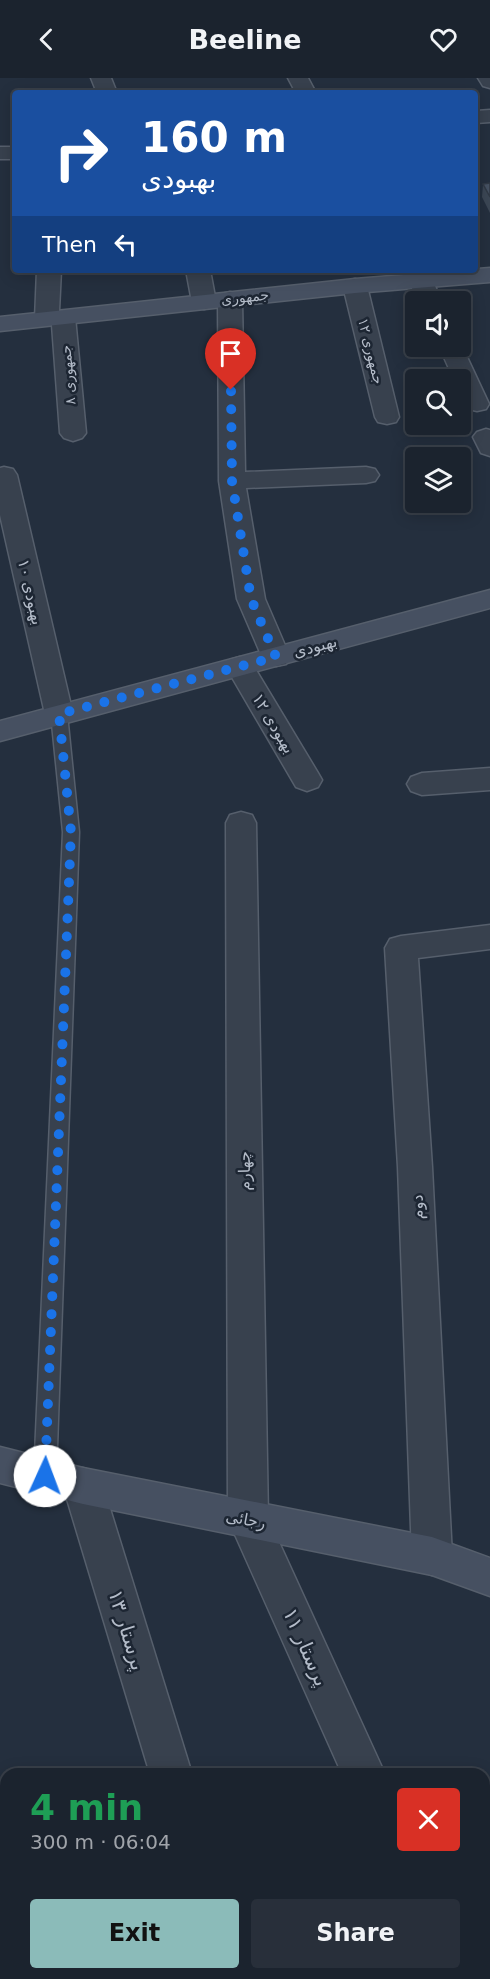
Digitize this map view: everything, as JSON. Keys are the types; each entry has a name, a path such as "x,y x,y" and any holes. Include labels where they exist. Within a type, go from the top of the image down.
{"street":[{"path":"488,78 490,82"},
{"name":"جمهوری ۸","path":"49,273 73,433"},
{"path":"199,273 204,302"},
{"path":"418,275 425,291"},
{"name":"جمهوری","path":"0,324 355,285 418,275 490,275"},
{"name":"جمهوری ۱۲","path":"355,285 387,417"},
{"path":"230,299 232,481 251,599 276,657"},
{"path":"456,357 477,404"},
{"name":"بهبودی ۱۰","path":"0,476 4,475 59,714"},
{"path":"232,481 366,475"},
{"name":"بهبودی","path":"0,731 490,599"},
{"name":"بهبودی ۱۲","path":"240,667 307,780"},
{"path":"422,784 490,779"},
{"name":"چهارم","path":"241,823 248,1519"},
{"name":"دوم","path":"432,1556 415,1167 401,948 490,937"},
{"name":"رجائی","path":"0,1465 83,1486 432,1556 490,1577"},
{"name":"پرستار ۱۳","path":"83,1486 169,1768"},
{"name":"پرستار ۱۱","path":"248,1519 361,1768"}],"lane":[{"path":"45,1476 71,832 59,714"}],"building":[{"path":"490,183 490,197 483,184"}],"route":[{"path":"45,1476 71,832 59,714 276,657 251,599 232,481 231,390"}]}
